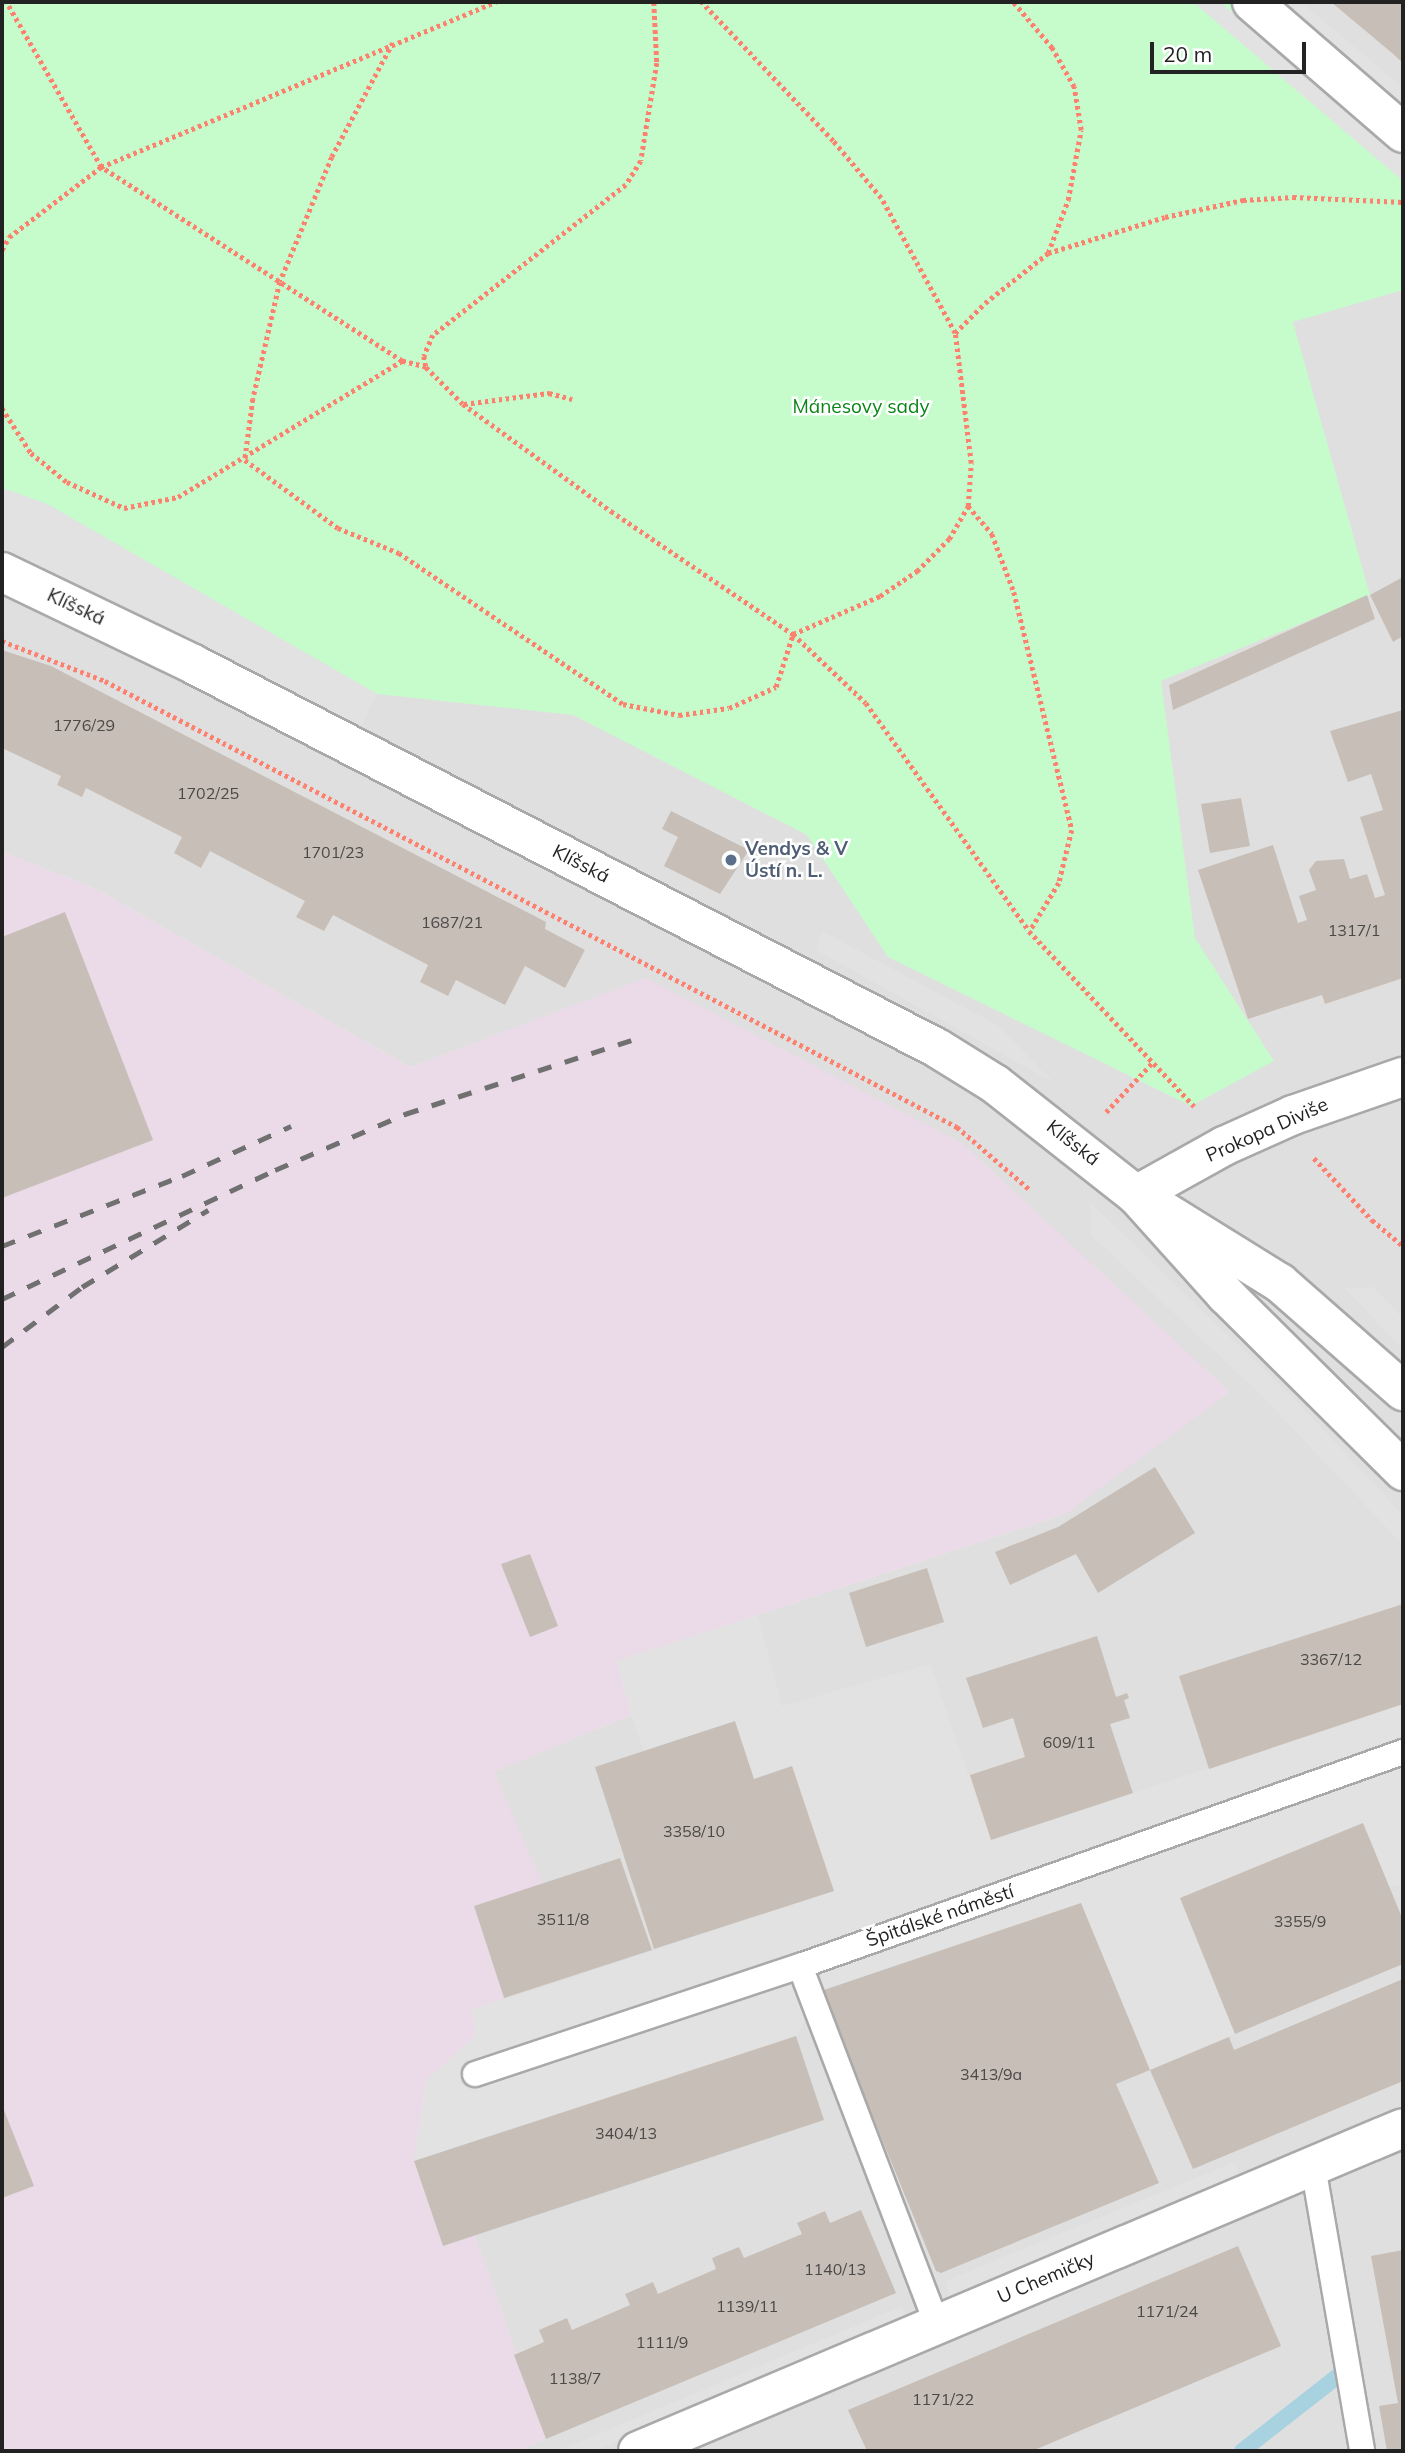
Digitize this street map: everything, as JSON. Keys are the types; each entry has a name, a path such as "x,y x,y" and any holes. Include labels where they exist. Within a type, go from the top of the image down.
{"street":[{"path":"1252,2 1403,133"},
{"name":"Klíšská","path":"2,572 193,664 937,1048 1005,1091 1136,1195 1253,1263 1361,1350 1403,1391"},
{"name":"Prokopa Diviše","path":"1136,1195 1224,1146 1293,1115 1403,1077"},
{"name":"Klíšská","path":"1136,1195 1226,1295 1403,1471"},
{"name":"U Chemičky","path":"638,2451 691,2440 937,2324 1403,2128"}],"lane":[{"name":"Špitálské náměstí","path":"475,2074 800,1966 1403,1752"},
{"path":"800,1966 937,2324"},
{"path":"1313,2166 1362,2451"}],"path":[{"path":"6,2 101,167 402,361 426,367 463,404 611,511 793,634 866,703 1029,931 1194,1106"},
{"path":"2,250 9,237 101,167 496,2"},
{"path":"426,367 424,356 433,335 626,185 641,161 657,63 654,2"},
{"path":"245,460 338,528 399,553 623,704 679,715 729,708 776,688 793,634 880,596 917,571 949,539 968,506 971,463 955,333 881,198 834,141 701,2"},
{"path":"1013,2 1052,48 1074,88 1082,130 1068,200 1048,253"},
{"path":"245,460 253,399 281,282 332,157 393,43"},
{"path":"955,333 985,303 1048,253 1165,217 1243,201 1293,197 1403,202"},
{"path":"2,408 31,453 67,482 124,509 178,497 245,460 402,361"},
{"path":"463,404 549,393 572,399"},
{"path":"968,506 992,534 1014,592 1072,830 1059,883 1029,931"},
{"path":"2,641 105,681 957,1126 1029,1189"},
{"path":"1100,1118 1153,1062"},
{"path":"1305,1148 1372,1220 1403,1246"}],"shaded area":[{"path":"2,2 1403,2 1403,2451 517,2451 546,2439 475,2236 443,2246 414,2161 426,2081 476,2035 472,2010 504,1998 474,1906 542,1885 493,1772 631,1715 617,1661 1065,1514 647,978 410,1067 94,888 2,852"},
{"path":"1193,2 1220,2 1403,157 1403,181"},
{"path":"1252,2 1301,2 1403,88 1403,133"},
{"path":"2,488 47,504 377,694 351,746 2,572"},
{"path":"2,852 94,888 410,1067 646,978 962,1143 1230,1392 1065,1514 617,1661 631,1715 494,1772 543,1885 474,1906 504,1998 472,2010 476,2035 426,2081 414,2161 443,2246 475,2235 546,2439 517,2451 2,2451"},
{"path":"822,931 997,1025 1054,1083 816,950"},
{"path":"1090,1202 1296,1401 1403,1515 1403,1545 1262,1396 1091,1235"},
{"path":"1373,1287 1403,1318 1403,1349 1344,1288"},
{"path":"758,1615 782,1706 930,1664 991,1839 1403,1704 1403,1883 1389,1887 1362,1823 1180,1898 1235,2034 1150,2070 1081,1904 821,1991 796,2036 414,2161 426,2081 476,2035 472,2010 833,1891 793,1767 754,1779 735,1722 644,1751 631,1715 617,1661"},
{"path":"1235,2162 1244,2183 952,2301 945,2281"},
{"path":"902,2306 908,2320 593,2451 558,2451"}],"green space":[{"name":"Mánesovy sady","path":"2,2 1252,2 1403,132 1403,290 1293,322 1370,595 1161,681 1195,938 1274,1061 1191,1106 888,957 807,835 573,715 377,694 47,504 2,488"}],"building":[{"path":"1331,2 1403,2 1403,63 1392,53"},
{"path":"1403,577 1403,636 1393,642 1370,595"},
{"path":"1367,595 1375,619 1173,710 1169,685"},
{"path":"2,650 51,666 546,922 545,929 585,950 565,988 525,966 505,1005 456,980 448,996 420,982 428,965 333,915 324,931 296,917 305,901 210,851 201,868 174,853 182,837 86,788 82,797 57,785 61,776 2,748"},
{"path":"1403,710 1403,978 1325,1004 1322,995 1248,1019 1198,870 1273,845 1298,923 1307,920 1299,896 1316,890 1309,870 1316,861 1344,859 1350,879 1367,874 1375,898 1385,895 1360,817 1383,810 1371,774 1348,782 1330,731"},
{"path":"1241,798 1250,846 1210,853 1201,804"},
{"path":"671,811 749,850 720,894 664,866 678,837 662,829"},
{"path":"65,912 153,1140 2,1198 2,937"},
{"path":"1155,1467 1195,1533 1098,1593 1076,1554 1010,1585 995,1552 1058,1527"},
{"path":"530,1554 558,1626 530,1637 501,1564"},
{"path":"927,1568 944,1622 866,1647 849,1593"},
{"path":"1403,1604 1403,1704 1209,1769 1179,1676"},
{"path":"1097,1636 1116,1697 1127,1693 1129,1698 1124,1700 1130,1718 1110,1724 1133,1793 991,1840 970,1775 1025,1757 1013,1718 983,1728 966,1678"},
{"path":"735,1721 754,1779 792,1766 834,1891 654,1949 595,1767"},
{"path":"1363,1823 1403,1920 1403,1964 1235,2034 1180,1898"},
{"path":"620,1858 652,1950 504,1998 474,1906"},
{"path":"1081,1903 1150,2070 1116,2084 1159,2183 941,2273 936,2271 821,1991"},
{"path":"1403,1979 1403,2081 1193,2169 1150,2070 1229,2037 1234,2050"},
{"path":"796,2036 824,2120 443,2246 414,2161"},
{"path":"2,2105 34,2186 2,2198"},
{"path":"861,2210 896,2293 546,2439 514,2355 544,2342 539,2330 567,2318 572,2330 630,2305 625,2294 653,2282 658,2294 716,2269 712,2258 739,2247 744,2258 802,2234 797,2223 825,2211 830,2223"},
{"path":"1238,2246 1281,2346 1032,2451 867,2451 848,2410"},
{"path":"1403,2250 1403,2451 1387,2451 1379,2406 1398,2403 1371,2256"}],"waterway":[{"path":"1242,2451 1338,2376"}],"railway":[{"path":"2,1299 275,1170 405,1114 644,1036"},
{"path":"2,1246 182,1176 291,1126"},
{"path":"2,1347 82,1287 208,1210"}],"place":[{"name":"Vendys & V Ústí n. L.","path":"731,860"}]}
